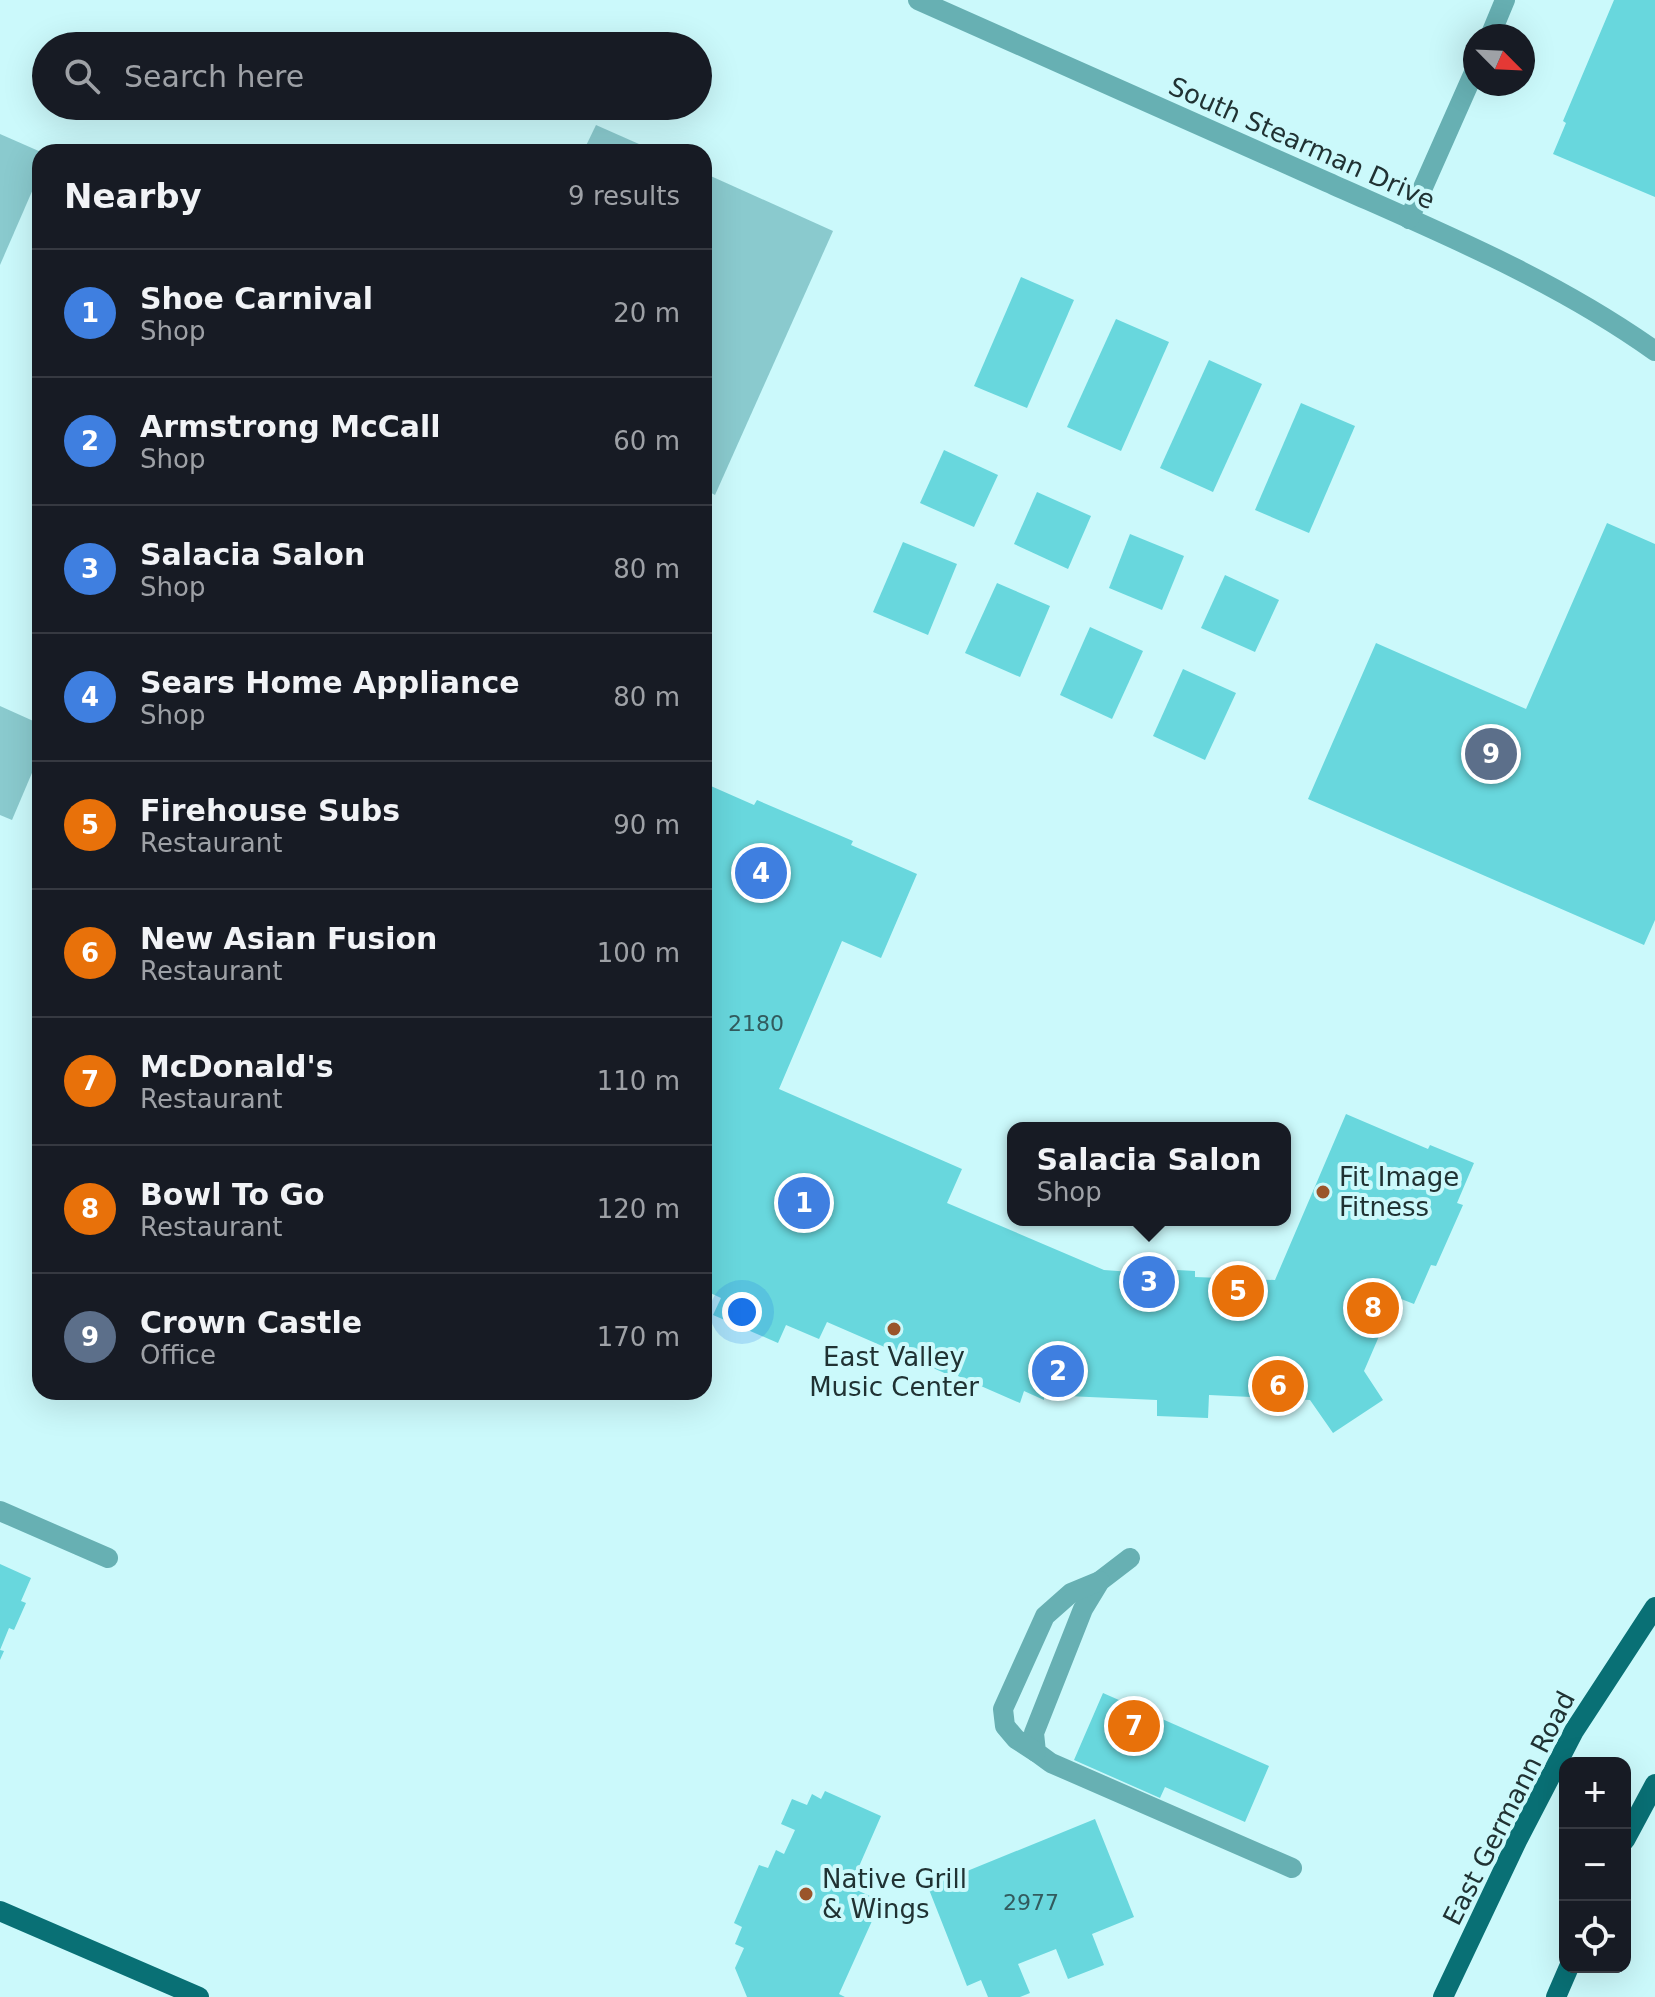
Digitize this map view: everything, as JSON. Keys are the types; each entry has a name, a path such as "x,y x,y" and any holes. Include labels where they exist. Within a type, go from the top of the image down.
{"main road":[{"name":"East Germann Road","path":"1443,1997 1517,1841 1574,1731 1655,1607"},
{"path":"1631,1829 1655,1784"},
{"path":"0,1911 199,1997"},
{"path":"1556,1997 1566,1973"}],"street":[{"name":"South Stearman Drive","path":"918,0 1409,219 1547,284 1625,329 1655,351"},
{"path":"1495,24 1505,0"},
{"path":"1409,219 1463,96"},
{"path":"0,1511 108,1558"},
{"path":"1130,1558 1100,1581 1071,1593 1045,1616 1003,1709 1005,1726 1016,1739 1051,1763 1292,1868"},
{"path":"1036,1752 1034,1733 1083,1609 1100,1581"}],"shaded area":[{"path":"596,125 639,144 587,144"},
{"path":"0,134 32,148 32,191 0,265"},
{"path":"712,177 833,231 715,495 712,493"},
{"path":"0,706 32,720 32,773 12,820 0,815"}],"building":[{"path":"1614,0 1655,0 1655,197 1553,154 1566,123 1563,121"},
{"path":"1021,277 1074,300 1027,408 974,386"},
{"path":"1116,319 1169,342 1121,451 1067,427"},
{"path":"1209,360 1262,384 1213,492 1160,468"},
{"path":"1301,403 1355,426 1309,533 1255,510"},
{"path":"944,450 998,475 974,527 920,503"},
{"path":"1037,492 1091,516 1068,569 1014,544"},
{"path":"1607,523 1655,544 1655,920 1644,945 1308,799 1376,643 1526,709"},
{"path":"1130,534 1184,556 1162,610 1109,588"},
{"path":"903,542 957,564 928,635 873,612"},
{"path":"1225,575 1279,600 1255,652 1201,628"},
{"path":"997,583 1050,606 1020,677 965,653"},
{"path":"1090,627 1143,651 1112,719 1060,695"},
{"path":"1183,669 1236,693 1205,760 1153,736"},
{"path":"712,787 754,805 757,800 853,841 851,845 917,874 881,958 842,941 779,1089 962,1169 947,1203 1104,1270 1159,1274 1159,1269 1195,1271 1195,1277 1275,1280 1346,1114 1428,1149 1430,1145 1474,1163 1457,1203 1463,1205 1436,1266 1431,1265 1414,1304 1396,1297 1364,1371 1383,1400 1333,1433 1310,1400 1209,1395 1208,1418 1157,1416 1157,1400 1044,1395 1044,1400 1024,1391 1020,1403 958,1376 962,1366 954,1363 949,1375 827,1322 819,1339 786,1325 778,1343 713,1315 721,1298 712,1294"},
{"path":"0,1564 31,1578 21,1601 26,1603 14,1630 9,1628 0,1650"},
{"path":"1103,1693 1269,1766 1245,1822 1165,1787 1160,1798 1074,1760"},
{"name":"Native Grill & Wings","path":"825,1791 881,1816 850,1887 881,1901 839,1994 845,1997 747,1997 735,1968 744,1948 735,1944 742,1927 734,1923 759,1865 768,1868 776,1850 784,1854 795,1830 781,1824 792,1799 807,1805 812,1794 821,1799"},
{"path":"1095,1819 1134,1917 1092,1934 1104,1965 1068,1979 1056,1949 1018,1964 1030,1993 1020,1997 988,1997 981,1980 967,1986 928,1887"}],"place":[{"name":"Crown Castle","path":"1491,754"},
{"name":"Sears Home Appliance","path":"761,873"},
{"name":"Fit Image Fitness","path":"1323,1192"},
{"name":"Shoe Carnival","path":"804,1203"},
{"name":"Salacia Salon","path":"1149,1282"},
{"name":"Firehouse Subs","path":"1238,1291"},
{"name":"Bowl To Go","path":"1373,1308"},
{"name":"East Valley Music Center","path":"894,1329"},
{"name":"Armstrong McCall","path":"1058,1371"},
{"name":"New Asian Fusion","path":"1278,1386"},
{"name":"McDonald's","path":"1134,1726"},
{"name":"Native Grill & Wings","path":"806,1894"}]}
